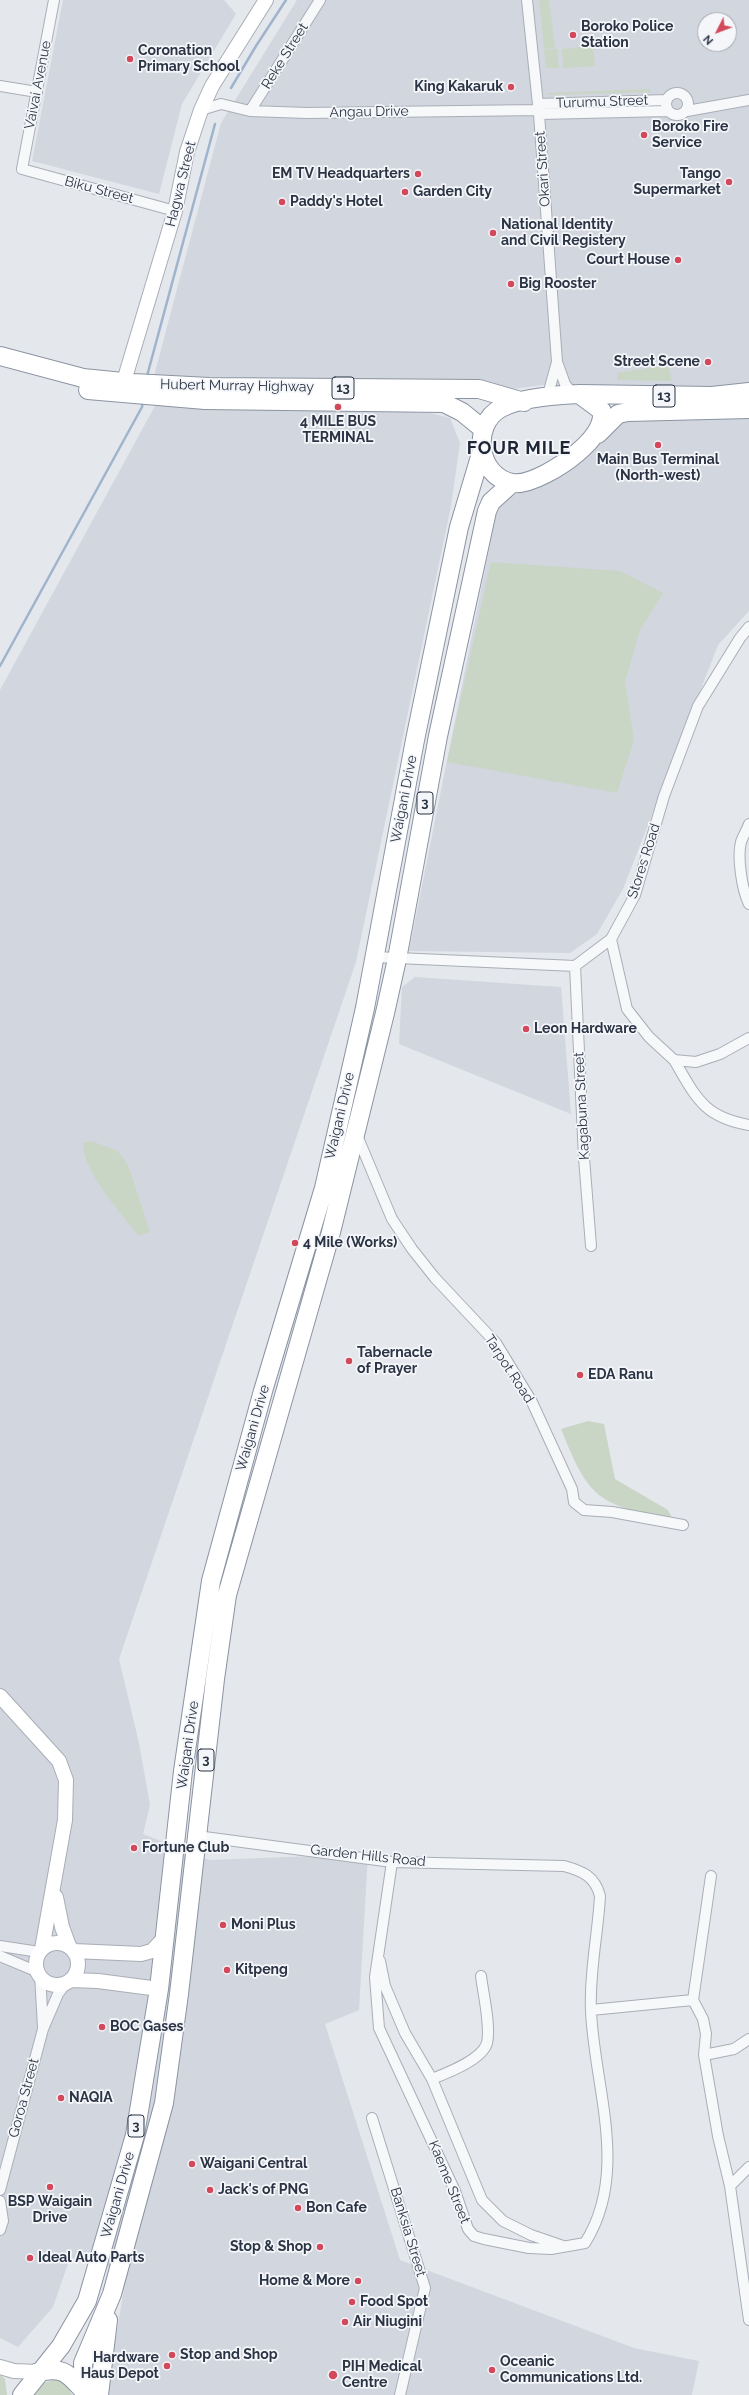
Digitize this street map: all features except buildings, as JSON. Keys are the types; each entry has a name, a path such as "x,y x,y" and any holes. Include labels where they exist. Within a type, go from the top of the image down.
{"highway":[{"name":"Hubert Murray Highway","path":"0,356 83,378 205,400 444,403 462,412 483,429"},
{"name":"Hubert Murray Highway","path":"0,369 72,388 131,387"},
{"name":"Hubert Murray Highway","path":"160,391 479,389 524,402"},
{"name":"13","path":"483,429 486,420 501,408 547,398 576,394 712,396 749,392"},
{"name":"13","path":"576,394 602,411 603,418 590,441"},
{"name":"13","path":"512,483 523,483 540,477 569,460 618,414 628,412 749,409"},
{"path":"483,429 482,450 487,464 494,474 512,483"},
{"name":"Waigani Drive","path":"22,2395 38,2372 61,2346 87,2301 135,2135 159,1989 184,1771 210,1581 297,1276 324,1188 375,957 417,731 459,527 482,450"},
{"name":"Waigani Drive","path":"89,2394 112,2294 164,2103 190,1902 215,1679 227,1595 329,1240 397,959 438,736 484,522 491,502 512,483"},
{"path":"297,1276 308,1265 333,1170 340,1168 346,1169"},
{"path":"200,1653 207,1657 212,1656 221,1596 226,1579 235,1566"},
{"path":"184,1771 193,1755 203,1679 209,1677 215,1679"},
{"path":"159,1989 167,1989 174,1986 184,1911 190,1902"},
{"path":"38,2372 60,2370 89,2394"}],"street":[{"name":"Vaivai Avenue","path":"22,169 54,0"},
{"name":"Hagwa Street","path":"131,387 175,211 187,152 201,110 212,86 266,0"},
{"name":"Reke Street","path":"250,111 320,0"},
{"name":"Okari Street","path":"527,0 538,110 557,362 565,384 576,394"},
{"path":"0,86 37,92"},
{"path":"687,111 688,100 683,94 674,93 666,100 668,111 677,116 687,111 749,100"},
{"name":"Turumu Street","path":"538,110 666,100"},
{"name":"Angau Drive","path":"201,110 221,104 250,111 307,113 538,110 668,111"},
{"name":"Biku Street","path":"22,169 175,211"},
{"name":"Okari Street","path":"547,398 557,362"},
{"name":"Stores Road","path":"575,966 611,939 635,895 664,796 698,706 740,638 749,627"},
{"path":"749,824 741,842 741,866 744,895 749,904"},
{"path":"611,939 627,1009 649,1037 674,1060 707,1110 729,1122 749,1125"},
{"path":"375,957 575,966"},
{"name":"Kagabuna Street","path":"575,966 584,1158 591,1246"},
{"path":"674,1060 696,1062 720,1054 749,1038"},
{"name":"Tarpot Road","path":"355,1132 392,1219 412,1250 434,1278 496,1343 532,1402 572,1489 574,1502 584,1510 612,1512 683,1525"},
{"path":"0,1696 59,1761 66,1780 65,1820 54,1887 41,1951 36,1964 39,1974"},
{"name":"Garden Hills Road","path":"197,1836 392,1862 564,1866"},
{"name":"Kaeme Street","path":"392,1862 375,1977 379,2028 455,2191 468,2229 474,2236 484,2239 528,2248 550,2249 585,2243 590,2234 601,2203 607,2167 608,2141 591,2010 600,1896 597,1884 589,1875 564,1866"},
{"path":"711,1876 693,2000 703,2019 706,2034 704,2055 718,2136 730,2186 749,2320"},
{"path":"54,1887 60,1920 78,1962 76,1974 69,1981"},
{"path":"0,1946 41,1951 55,1943 71,1948 141,1954 152,1951 165,1937"},
{"path":"0,1956 39,1974 52,1984 69,1981 98,1981 159,1989"},
{"path":"379,1958 385,1986 405,2033 432,2079 482,2200 503,2221 531,2235 565,2246"},
{"name":"Goroa Street","path":"39,1974 43,2029"},
{"path":"432,2079 450,2072 470,2061 487,2044 488,2034 481,1976"},
{"name":"Goroa Street","path":"0,2190 43,2029 56,1998 69,1981"},
{"path":"591,2010 693,2000"},
{"path":"704,2055 734,2049 749,2039"},
{"name":"Banksia Street","path":"372,2118 425,2288 400,2395"},
{"path":"730,2186 749,2167"},
{"path":"0,2201 3,2221 0,2230"},
{"path":"0,2367 14,2371 38,2372"}],"shaded area":[{"name":"Coronation Primary School","path":"63,0 224,0 236,14 182,104 159,194 32,161"},
{"path":"297,0 749,0 749,389 719,391 542,385 506,390 373,380 154,376 221,123"},
{"path":"156,404 430,413 450,418 460,443 451,506 356,962 119,1659 139,1743 150,1805 143,1834 209,1860 368,1854 359,2010 325,2024 400,2260 634,2348 699,2361 692,2395 106,2395 127,2272 70,2258 53,2307 18,2347 0,2338 0,690"},
{"path":"749,418 749,611 718,645 623,889 597,934 570,953 409,951 496,515 504,499 546,482 620,419"},
{"path":"415,977 561,987 571,1114 399,1044 402,987"}],"green space":[{"path":"539,0 549,0 555,48 544,49"},
{"path":"593,46 595,66 563,68 562,49"},
{"path":"557,49 559,68 546,68 544,50"},
{"path":"650,89 651,92 549,95 548,93"},
{"path":"668,365 672,381 617,380 617,373"},
{"path":"491,562 620,571 663,593 640,630 625,682 634,740 617,793 447,762"},
{"path":"91,1141 118,1151 128,1165 150,1232 139,1236 104,1192 84,1154 83,1143"},
{"path":"588,1421 604,1424 615,1479 668,1510 672,1518 669,1520 645,1514 611,1502 598,1494 588,1484 561,1429"},
{"path":"0,2374 5,2379 7,2395 0,2395"},
{"path":"53,2380 60,2381 65,2384 72,2395 29,2395 41,2384"}],"waterway":[{"path":"231,88 286,0"},
{"path":"147,376 215,124"},
{"path":"0,666 142,407 143,401"}],"place":[{"name":"Boroko Police Station","path":"573,35"},
{"name":"Coronation Primary School","path":"130,59"},
{"name":"King Kakaruk","path":"511,87"},
{"name":"Boroko Fire Service","path":"644,135"},
{"name":"EM TV Headquarters","path":"418,174"},
{"name":"Tango Supermarket","path":"729,182"},
{"name":"Garden City","path":"405,192"},
{"name":"Paddy's Hotel","path":"282,202"},
{"name":"National Identity and Civil Registery","path":"493,233"},
{"name":"Court House","path":"678,260"},
{"name":"Big Rooster","path":"511,284"},
{"name":"Street Scene","path":"708,362"},
{"name":"4 MILE BUS TERMINAL","path":"338,407"},
{"name":"Main Bus Terminal (North-west)","path":"658,445"},
{"name":"Leon Hardware","path":"526,1029"},
{"name":"4 Mile (Works)","path":"295,1243"},
{"name":"Tabernacle of Prayer","path":"349,1361"},
{"name":"EDA Ranu","path":"580,1375"},
{"name":"Fortune Club","path":"134,1848"},
{"name":"Moni Plus","path":"223,1925"},
{"name":"Kitpeng","path":"227,1970"},
{"name":"BOC Gases","path":"102,2027"},
{"name":"NAQIA","path":"61,2098"},
{"name":"Waigani Central","path":"192,2164"},
{"name":"BSP Waigain Drive","path":"50,2187"},
{"name":"Jack's of PNG","path":"210,2190"},
{"name":"Bon Cafe","path":"298,2208"},
{"name":"Stop & Shop","path":"320,2247"},
{"name":"Ideal Auto Parts","path":"30,2258"},
{"name":"Home & More","path":"358,2281"},
{"name":"Food Spot","path":"352,2302"},
{"name":"Air Niugini","path":"345,2322"},
{"name":"Stop and Shop","path":"172,2355"},
{"name":"Hardware Haus Depot","path":"167,2366"},
{"name":"Oceanic Communications Ltd.","path":"492,2370"},
{"name":"PIH Medical Centre","path":"333,2375"}],"district":[{"name":"FOUR MILE","path":"519,449"}]}
